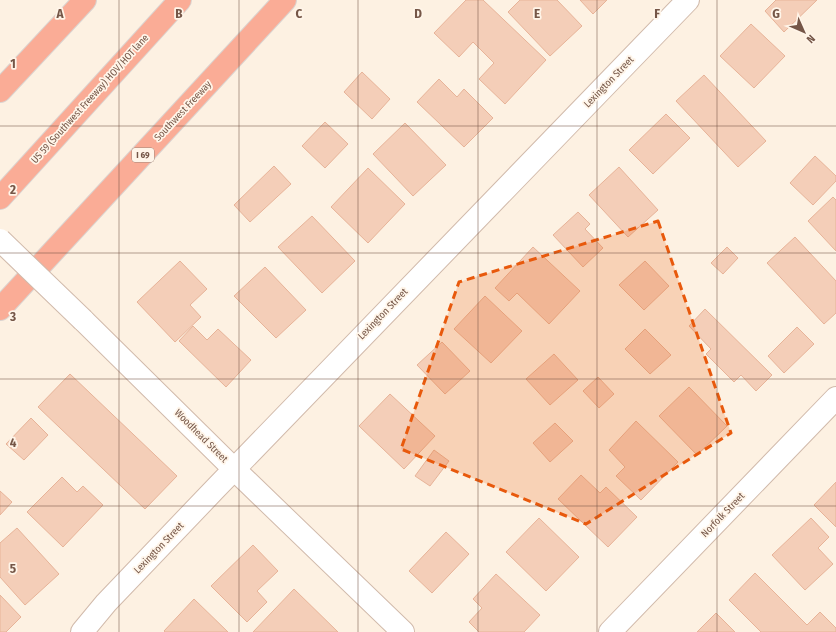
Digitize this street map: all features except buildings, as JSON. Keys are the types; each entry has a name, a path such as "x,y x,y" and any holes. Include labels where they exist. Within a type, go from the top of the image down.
{"highway":[{"path":"0,92 85,0"},
{"name":"US 59 (Southwest Freeway) HOV/HOT lane","path":"0,198 180,0"},
{"name":"Southwest Freeway","path":"0,310 285,0"},
{"path":"0,190 108,80"},
{"path":"0,213 108,80"}],"street":[{"name":"Lexington Street","path":"82,632 106,603 234,469 688,0"},
{"name":"Woodhead Street","path":"0,240 234,469 404,632"},
{"name":"Norfolk Street","path":"610,632 836,398"}],"highlighted area":[{"path":"658,221 731,433 586,524 401,449 459,282"}]}
